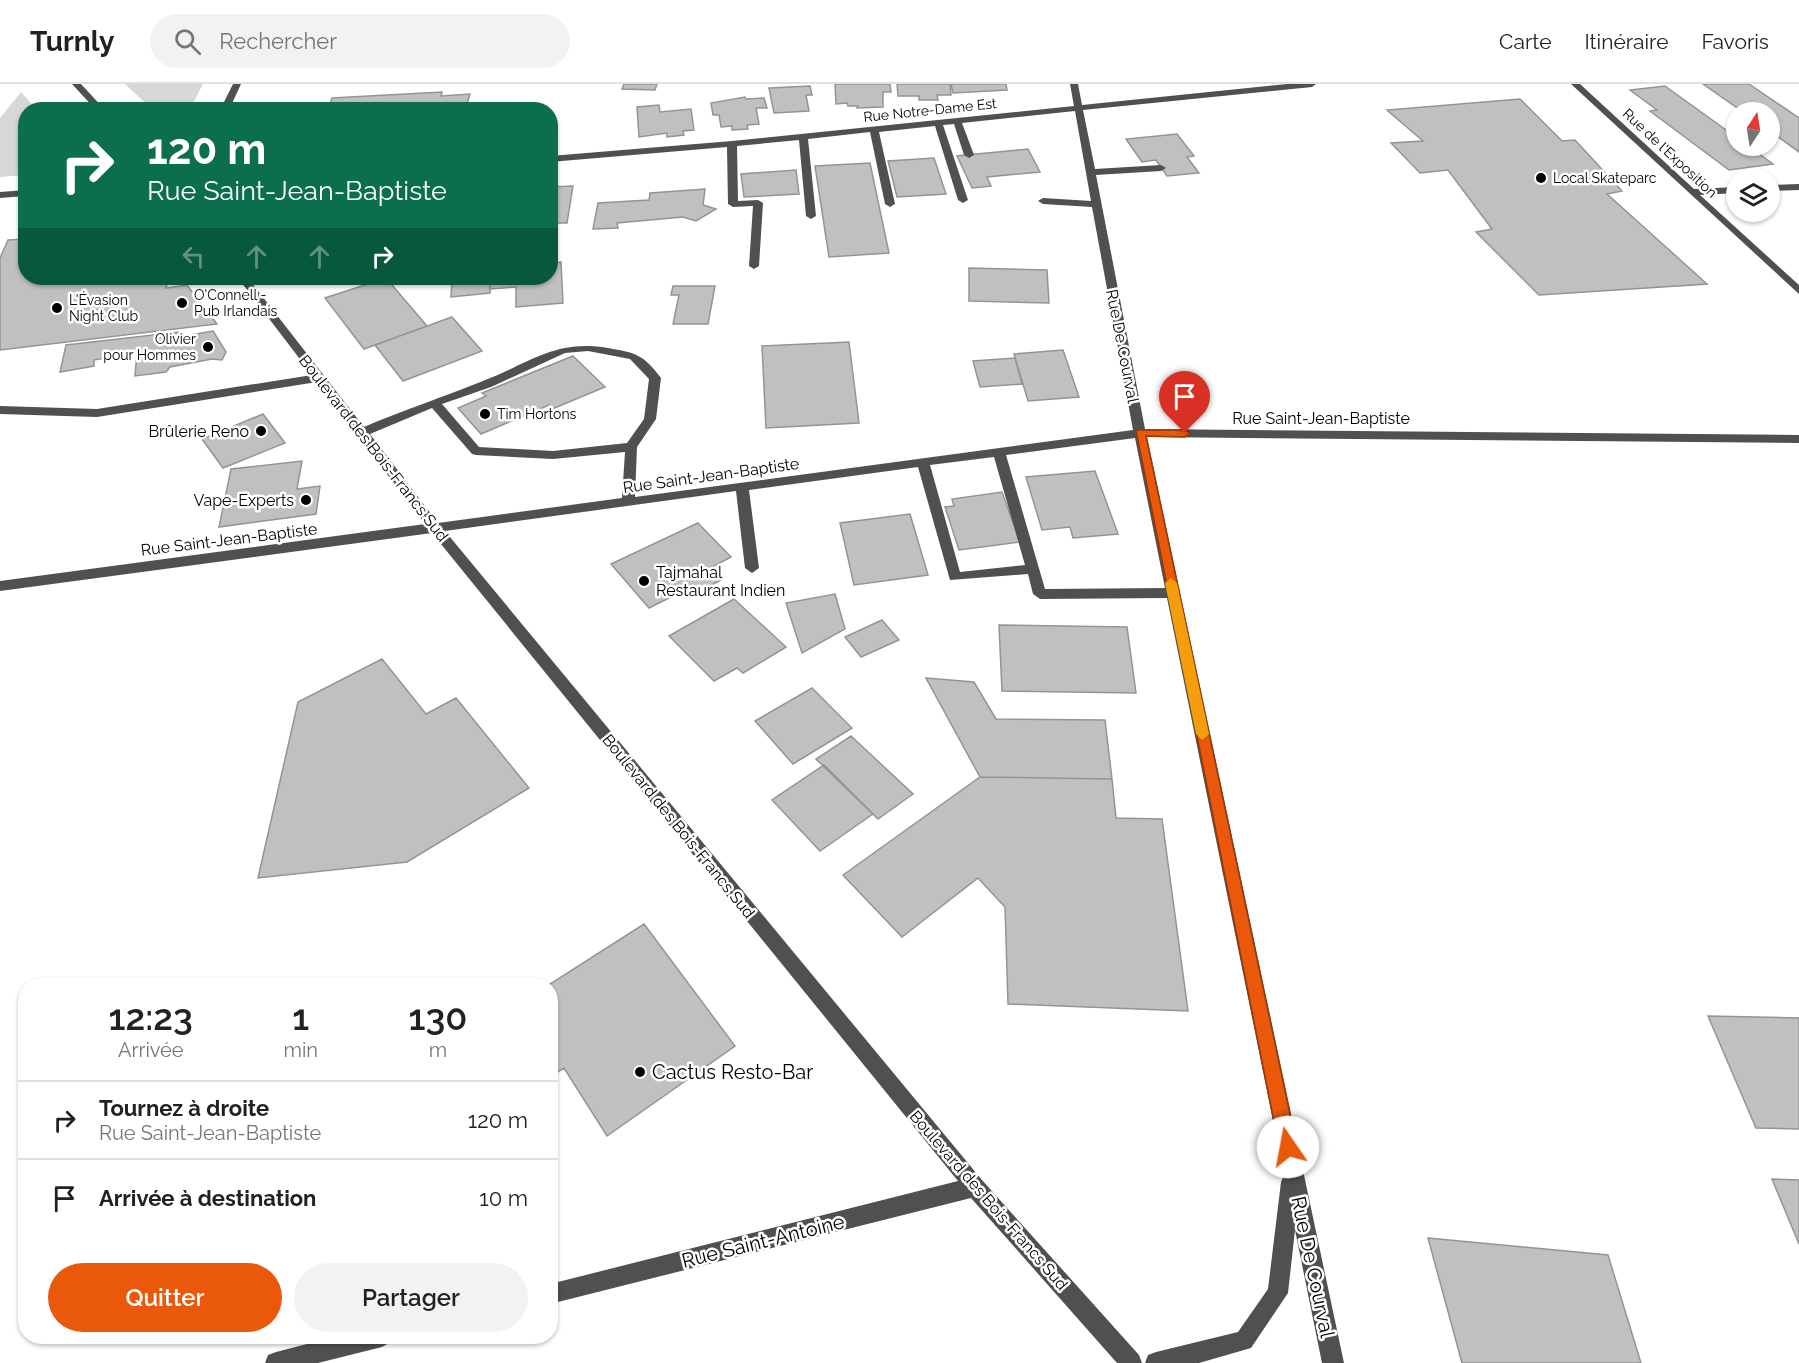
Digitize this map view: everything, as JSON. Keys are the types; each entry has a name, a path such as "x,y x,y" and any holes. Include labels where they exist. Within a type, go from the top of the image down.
{"street":[{"path":"76,84 93,102"},
{"path":"228,102 237,84"},
{"name":"Rue De Courval","path":"1074,84 1140,433 1333,1363"},
{"name":"Rue Notre-Dame Est","path":"558,158 732,144 1312,84"},
{"name":"Rue de l'Exposition","path":"1575,84 1799,291"},
{"path":"957,120 969,155"},
{"path":"938,122 963,200"},
{"path":"874,129 890,204"},
{"path":"803,136 811,216"},
{"path":"732,144 733,204 758,202 754,266"},
{"path":"1090,172 1161,168"},
{"path":"1780,188 1799,187"},
{"path":"1691,192 1726,190"},
{"path":"0,195 18,194"},
{"path":"1044,201 1096,204"},
{"name":"Boulevard des Bois-Francs Sud","path":"248,285 318,378 364,432 436,529 975,1187 1131,1363"},
{"path":"364,432 487,384 563,350 588,348 634,356 655,378 650,419 631,447 628,503"},
{"path":"6,410 97,413 318,378"},
{"path":"434,403 476,451 554,455 631,447"},
{"name":"Rue Saint-Jean-Baptiste","path":"0,586 1140,433 1799,439"},
{"path":"999,452 1040,594 1173,593"},
{"path":"923,462 955,577 1033,569"},
{"path":"742,487 752,568"},
{"name":"Rue De Courval","path":"1156,1363 1244,1341 1278,1293 1293,1170"},
{"name":"Rue Saint-Antoine","path":"558,1292 975,1187"},
{"path":"276,1363 351,1344"}],"shaded area":[{"path":"125,84 203,84 194,102 144,102"},
{"path":"21,92 30,102 18,102 18,176 0,177 0,118"}],"building":[{"path":"624,84 657,84 655,90 622,89"},
{"path":"835,84 890,84 891,92 883,92 883,107 857,108 858,106 848,106 847,103 836,104"},
{"path":"897,84 950,84 951,95 937,95 938,100 919,100 919,96 898,96"},
{"path":"951,84 1006,84 1007,90 953,93"},
{"path":"1703,84 1749,84 1775,102 1729,102"},
{"path":"810,86 812,95 806,95 809,111 774,113 769,88"},
{"path":"1665,86 1726,130 1726,156 1762,156 1773,164 1726,168 1650,111 1657,110 1630,90"},
{"path":"442,92 441,96 470,94 468,102 331,102 332,98"},
{"path":"745,97 746,99 764,98 767,108 756,108 759,124 747,125 748,129 732,130 732,126 721,127 719,115 713,115 711,103"},
{"path":"1520,99 1562,141 1575,140 1622,191 1607,194 1707,284 1539,295 1476,232 1492,229 1448,170 1420,173 1391,143 1423,141 1387,110"},
{"path":"659,105 660,112 691,109 694,130 683,131 684,135 667,137 667,133 639,137 637,107"},
{"path":"1780,105 1799,118 1799,152 1780,138"},
{"path":"1177,134 1194,156 1187,157 1199,173 1167,176 1156,160 1142,162 1126,139"},
{"path":"1028,149 1040,172 987,177 991,186 972,188 957,156"},
{"path":"934,158 946,194 897,197 888,161"},
{"path":"870,163 889,253 829,257 815,166"},
{"path":"796,170 799,194 744,197 741,174"},
{"path":"573,186 567,223 558,223 558,187"},
{"path":"705,189 703,205 716,209 696,221 683,217 617,223 618,228 593,229 598,203 649,200 650,193"},
{"path":"18,239 18,285 167,285 166,288 187,285 217,324 0,350 0,258 8,240"},
{"path":"561,262 563,303 516,307 516,287 490,289 490,285 558,285 558,263"},
{"path":"969,268 1047,270 1049,303 969,301"},
{"path":"365,285 392,285 427,326 364,349 325,298"},
{"path":"452,285 491,285 490,293 451,297"},
{"path":"673,286 715,286 708,324 673,324 679,295 671,295"},
{"path":"452,317 482,351 403,381 375,345"},
{"path":"213,331 226,352 222,360 212,359 170,367 166,372 135,376 137,352 94,360 94,366 60,372 66,345 179,332 179,337"},
{"path":"849,342 859,423 766,428 762,346"},
{"path":"1063,350 1079,397 1028,401 1014,354"},
{"path":"573,356 605,387 552,409 549,405 481,434 458,408 486,396 482,393"},
{"path":"1015,358 1022,384 980,387 973,361"},
{"path":"263,414 285,443 223,468 202,439"},
{"path":"302,461 297,489 320,486 316,514 219,527 231,469"},
{"path":"1095,471 1118,534 1073,538 1070,527 1042,530 1026,477"},
{"path":"1002,492 1020,542 959,550 945,507 954,506 952,499"},
{"path":"910,514 928,575 854,585 840,523"},
{"path":"698,523 731,557 712,567 723,579 696,593 691,587 649,608 611,564"},
{"path":"835,594 845,629 802,653 786,603"},
{"path":"734,599 786,647 743,673 737,668 714,681 669,636"},
{"path":"882,620 899,640 861,657 845,637"},
{"path":"999,625 1127,627 1136,693 1002,691"},
{"path":"382,659 426,714 456,698 529,788 407,862 258,878 298,702"},
{"path":"926,678 974,682 996,719 1105,720 1112,779 980,777"},
{"path":"812,688 852,728 793,764 755,721"},
{"path":"851,736 913,794 878,819 816,759"},
{"path":"824,765 873,814 820,851 772,800"},
{"path":"980,777 1112,779 1116,818 1162,819 1188,1011 1008,1004 1005,907 978,878 902,937 843,875"},
{"path":"644,924 735,1046 607,1136 564,1068 558,1072 558,979"},
{"path":"1708,1016 1799,1018 1799,1129 1756,1128"},
{"path":"1772,1179 1799,1180 1799,1244"},
{"path":"1428,1238 1608,1255 1641,1363 1462,1363"}],"slow traffic":[{"path":"1171,583 1202,734"}],"place":[{"name":"Local Skateparc","path":"1541,178"},
{"name":"O'Connell - Pub Irlandais","path":"182,303"},
{"name":"L'Évasion Night Club","path":"57,308"},
{"name":"Olivier pour Hommes","path":"208,347"},
{"name":"Tim Hortons","path":"485,414"},
{"name":"Brûlerie Reno","path":"261,431"},
{"name":"Vape-Experts","path":"306,500"},
{"name":"Tajmahal Restaurant Indien","path":"644,581"},
{"name":"Cactus Resto-Bar","path":"640,1072"}],"route":[{"path":"1185,433 1140,433 1288,1147"}]}
